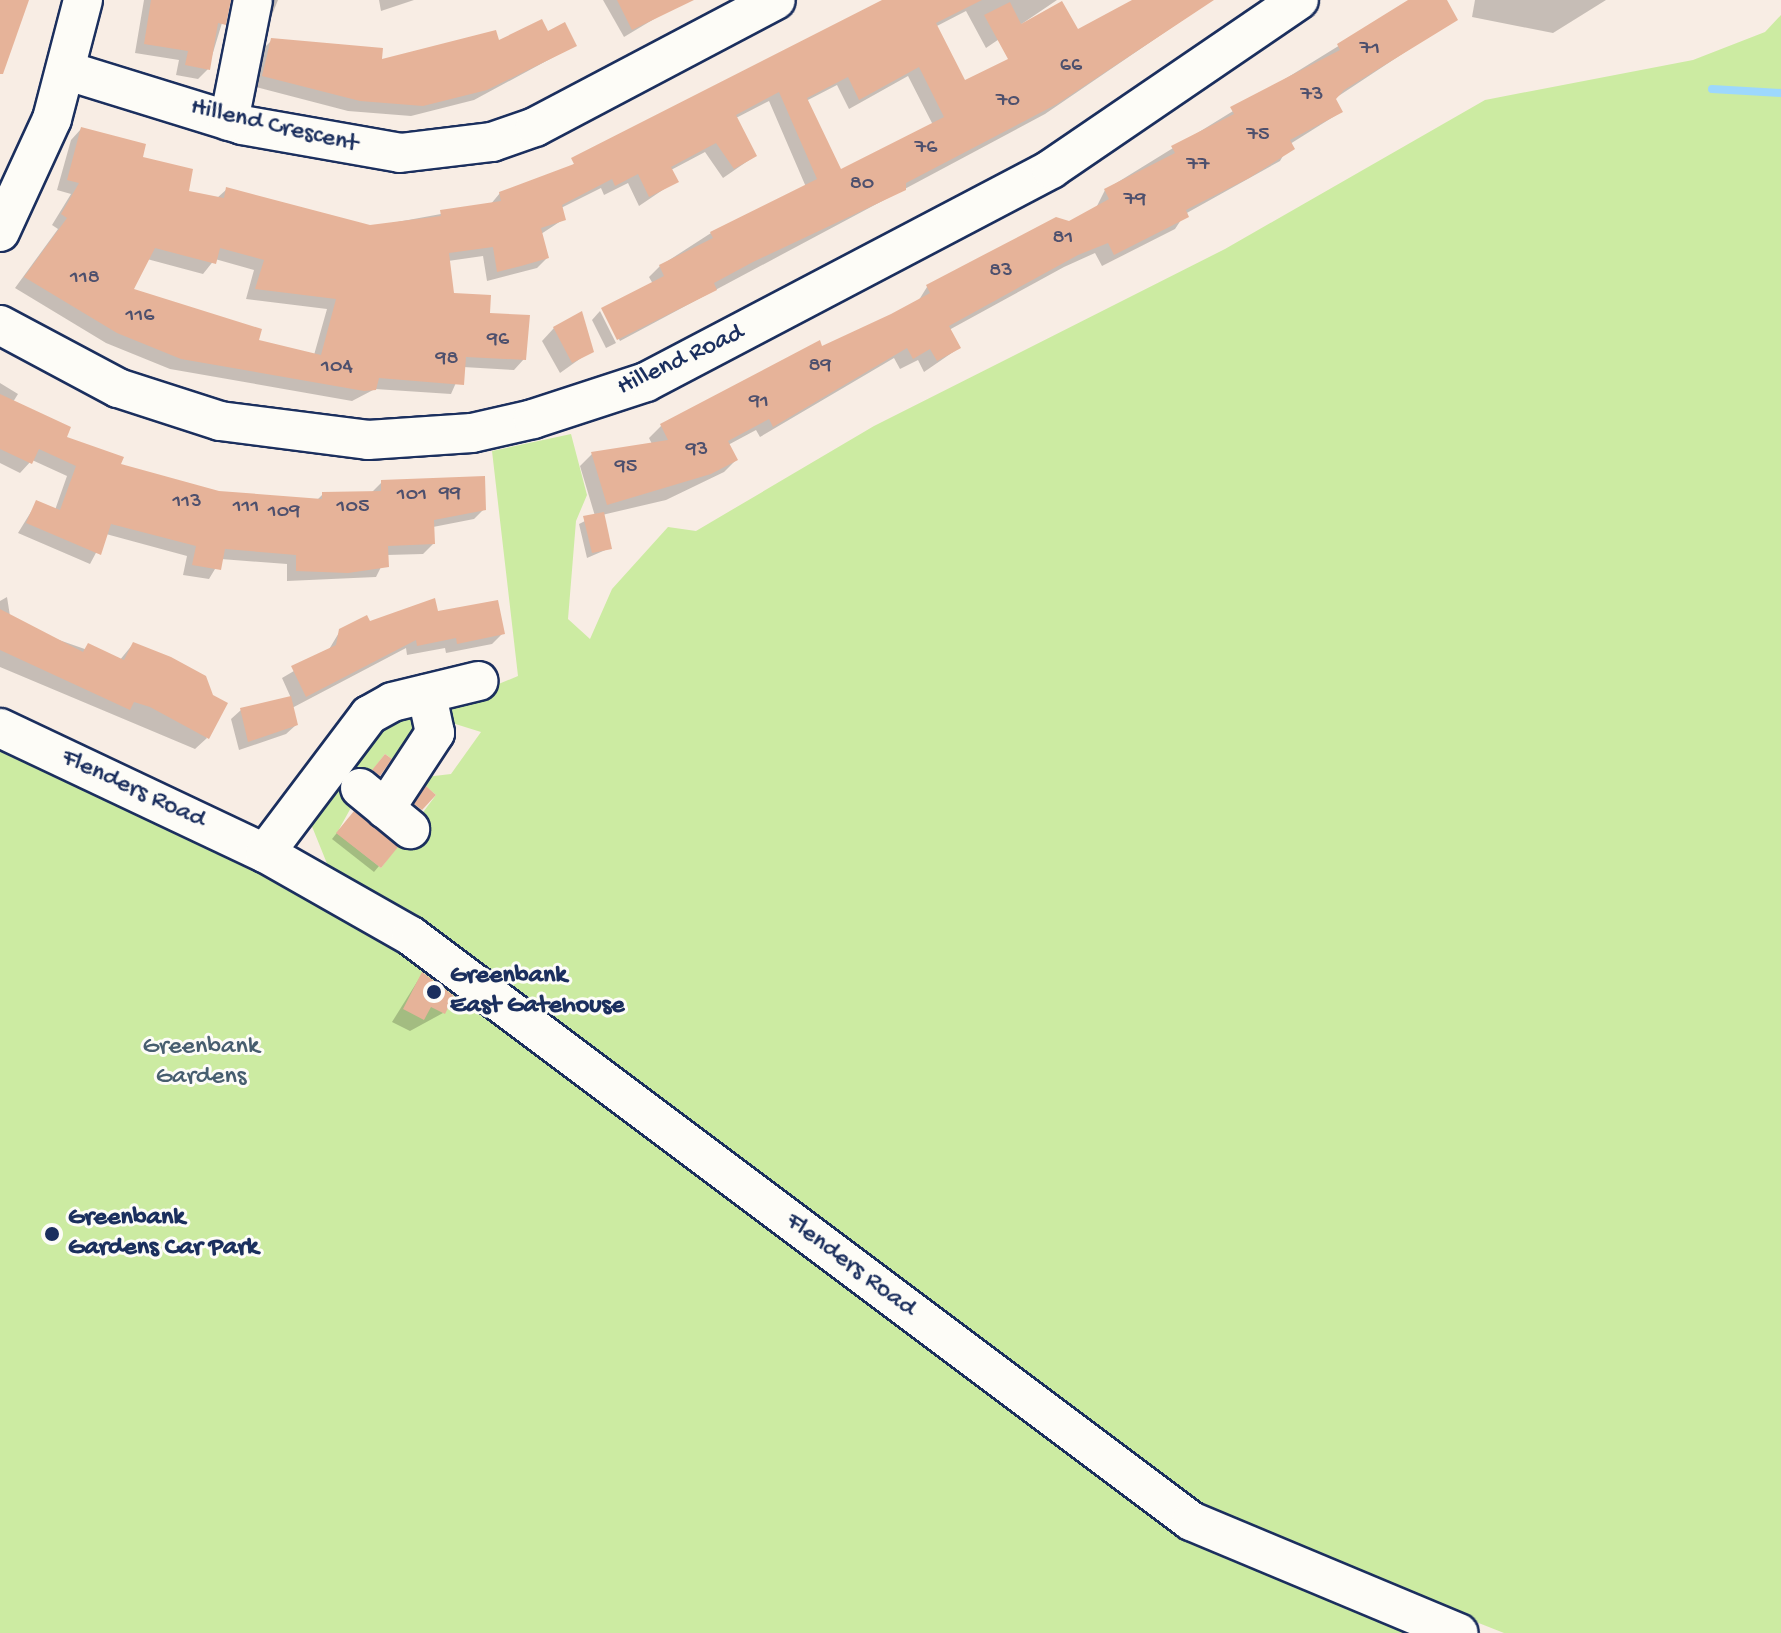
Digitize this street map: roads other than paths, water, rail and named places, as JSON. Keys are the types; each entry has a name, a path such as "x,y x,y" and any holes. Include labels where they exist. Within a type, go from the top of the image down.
{"street":[{"path":"0,232 68,71 83,0"},
{"path":"229,121 253,0"},
{"name":"Hillend Crescent","path":"68,71 229,121 400,153 492,142 535,127 737,9 776,0"},
{"name":"Hillend Road","path":"0,325 118,388 220,421 368,440 472,433 533,419 646,382 1051,169 1286,4"},
{"path":"265,853 354,729 392,702 479,681"},
{"path":"385,809 435,733 427,694"},
{"name":"Flenders Road","path":"0,728 265,853 447,962 1191,1521 1459,1633"}],"waterway":[{"path":"1712,89 1781,93"}],"place":[{"name":"Greenbank East Gatehouse","path":"434,992"},
{"name":"Greenbank Gardens Car Park","path":"52,1234"}],"park label":[{"name":"Greenbank Gardens","path":"201,1063"}]}
